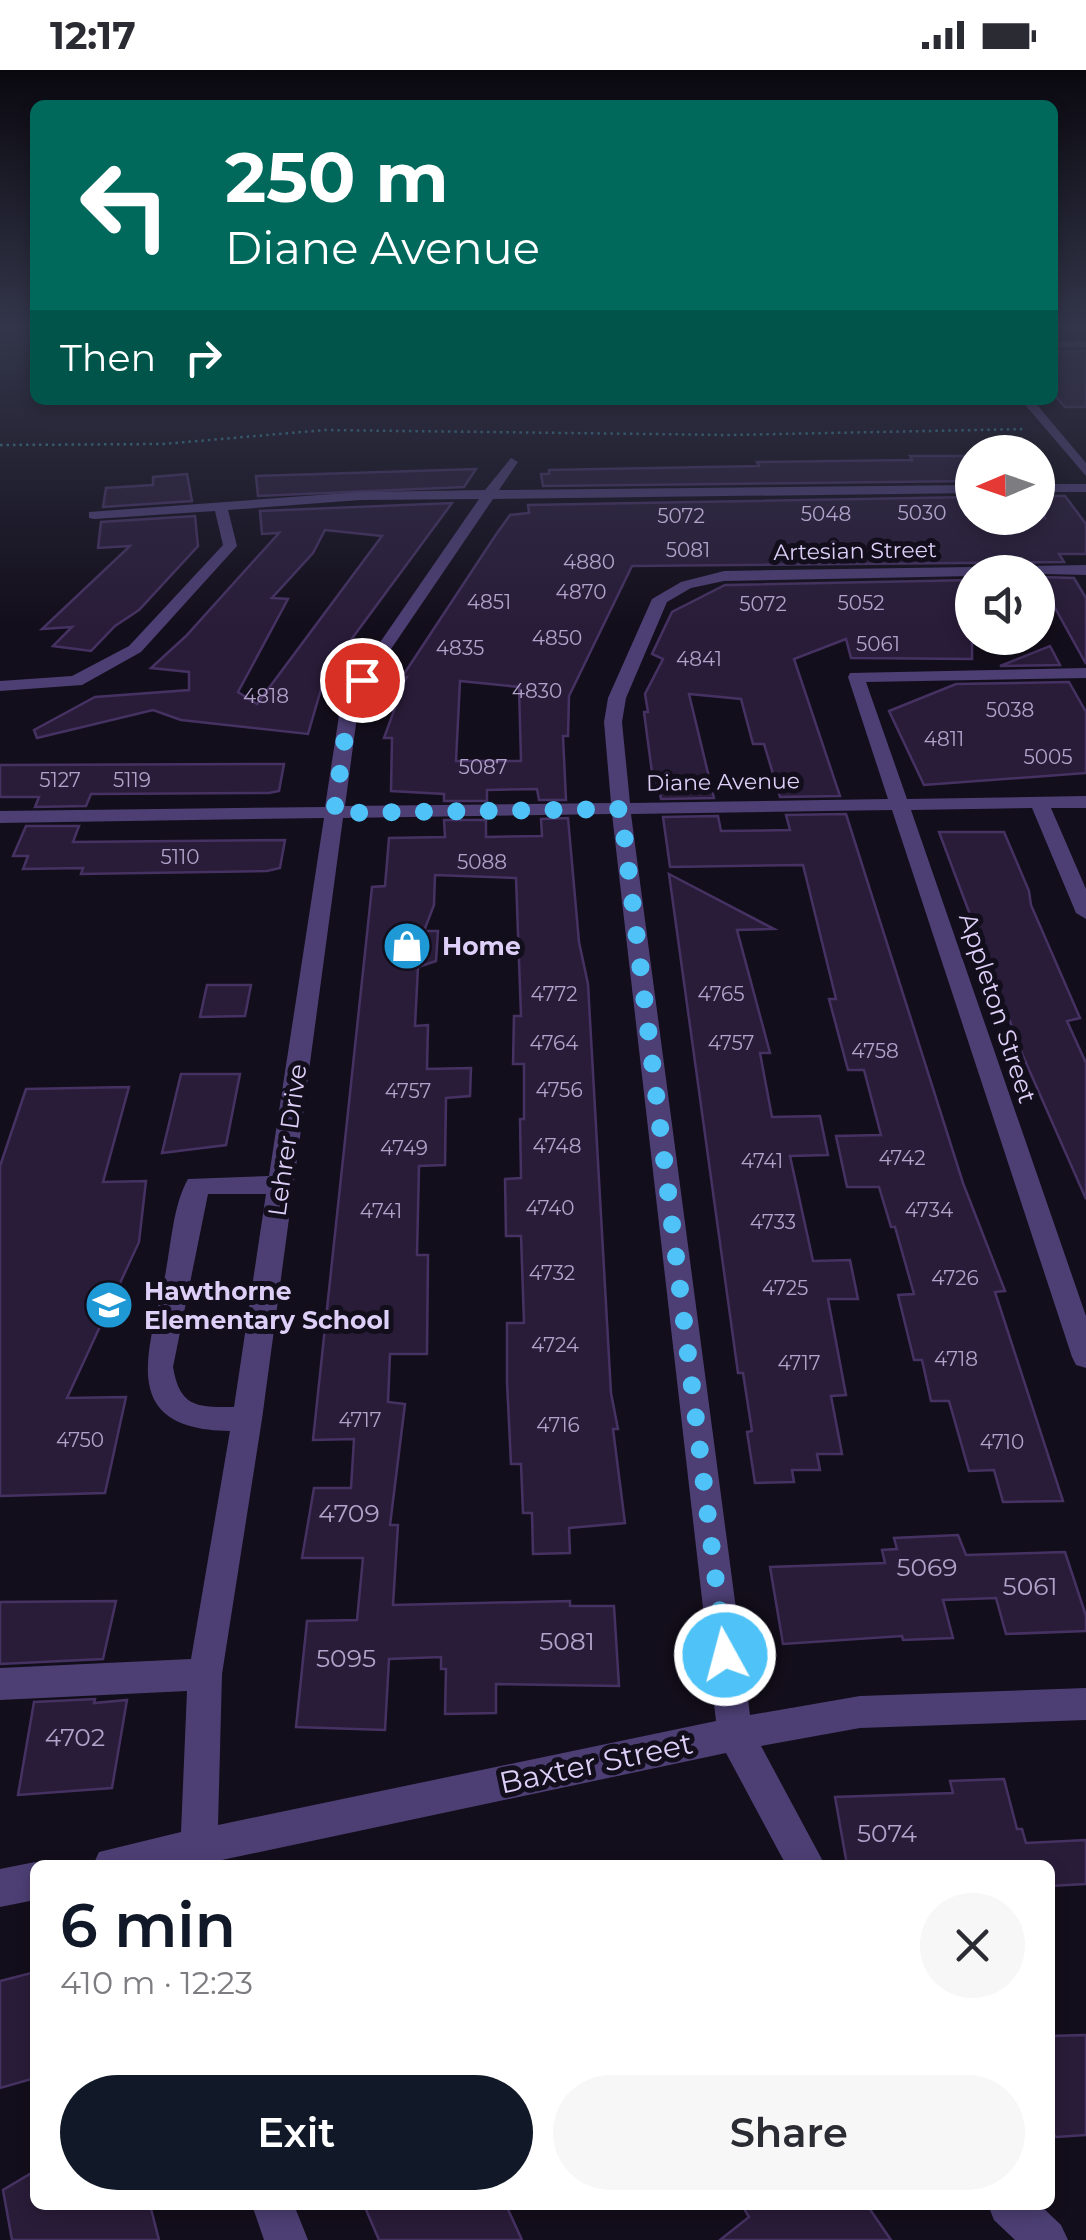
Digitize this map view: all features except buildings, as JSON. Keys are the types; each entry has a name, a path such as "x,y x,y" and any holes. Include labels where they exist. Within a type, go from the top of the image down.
{"street":[{"path":"1049,425 1086,472"},
{"name":"Lehrer Drive","path":"197,1857 204,1674 247,1420 349,709 362,680 511,462"},
{"path":"1055,488 1086,488"},
{"path":"94,515 220,504 490,494 955,489"},
{"path":"0,686 76,682 135,648 230,546 220,504"},
{"name":"Artesian Street","path":"621,809 613,722 617,698 660,599 686,585 724,576 1086,570"},
{"name":"Appleton Street","path":"1086,673 856,677 1080,1321 1086,1357"},
{"path":"1038,802 1086,913"},
{"name":"Diane Avenue","path":"0,818 1086,802"},
{"path":"621,809 735,1734 803,1860"},
{"path":"247,1420 198,1419 175,1410 160,1390 158,1367 197,1185 280,1184"},
{"path":"0,1684 204,1674"},
{"name":"Baxter Street","path":"165,1860 197,1857 735,1734 860,1712 1086,1704"},
{"path":"0,1888 30,1882"},
{"path":"275,2210 286,2240"},
{"path":"1014,2210 1046,2240"}],"path":[{"path":"0,446 137,446 259,439 325,430 730,435 1052,429"}],"place":[{"name":"Home","path":"407,946"},
{"name":"Hawthorne Elementary School","path":"109,1305"}],"route":[{"path":"362,680 349,709 334,813 621,809 725,1655"}]}
